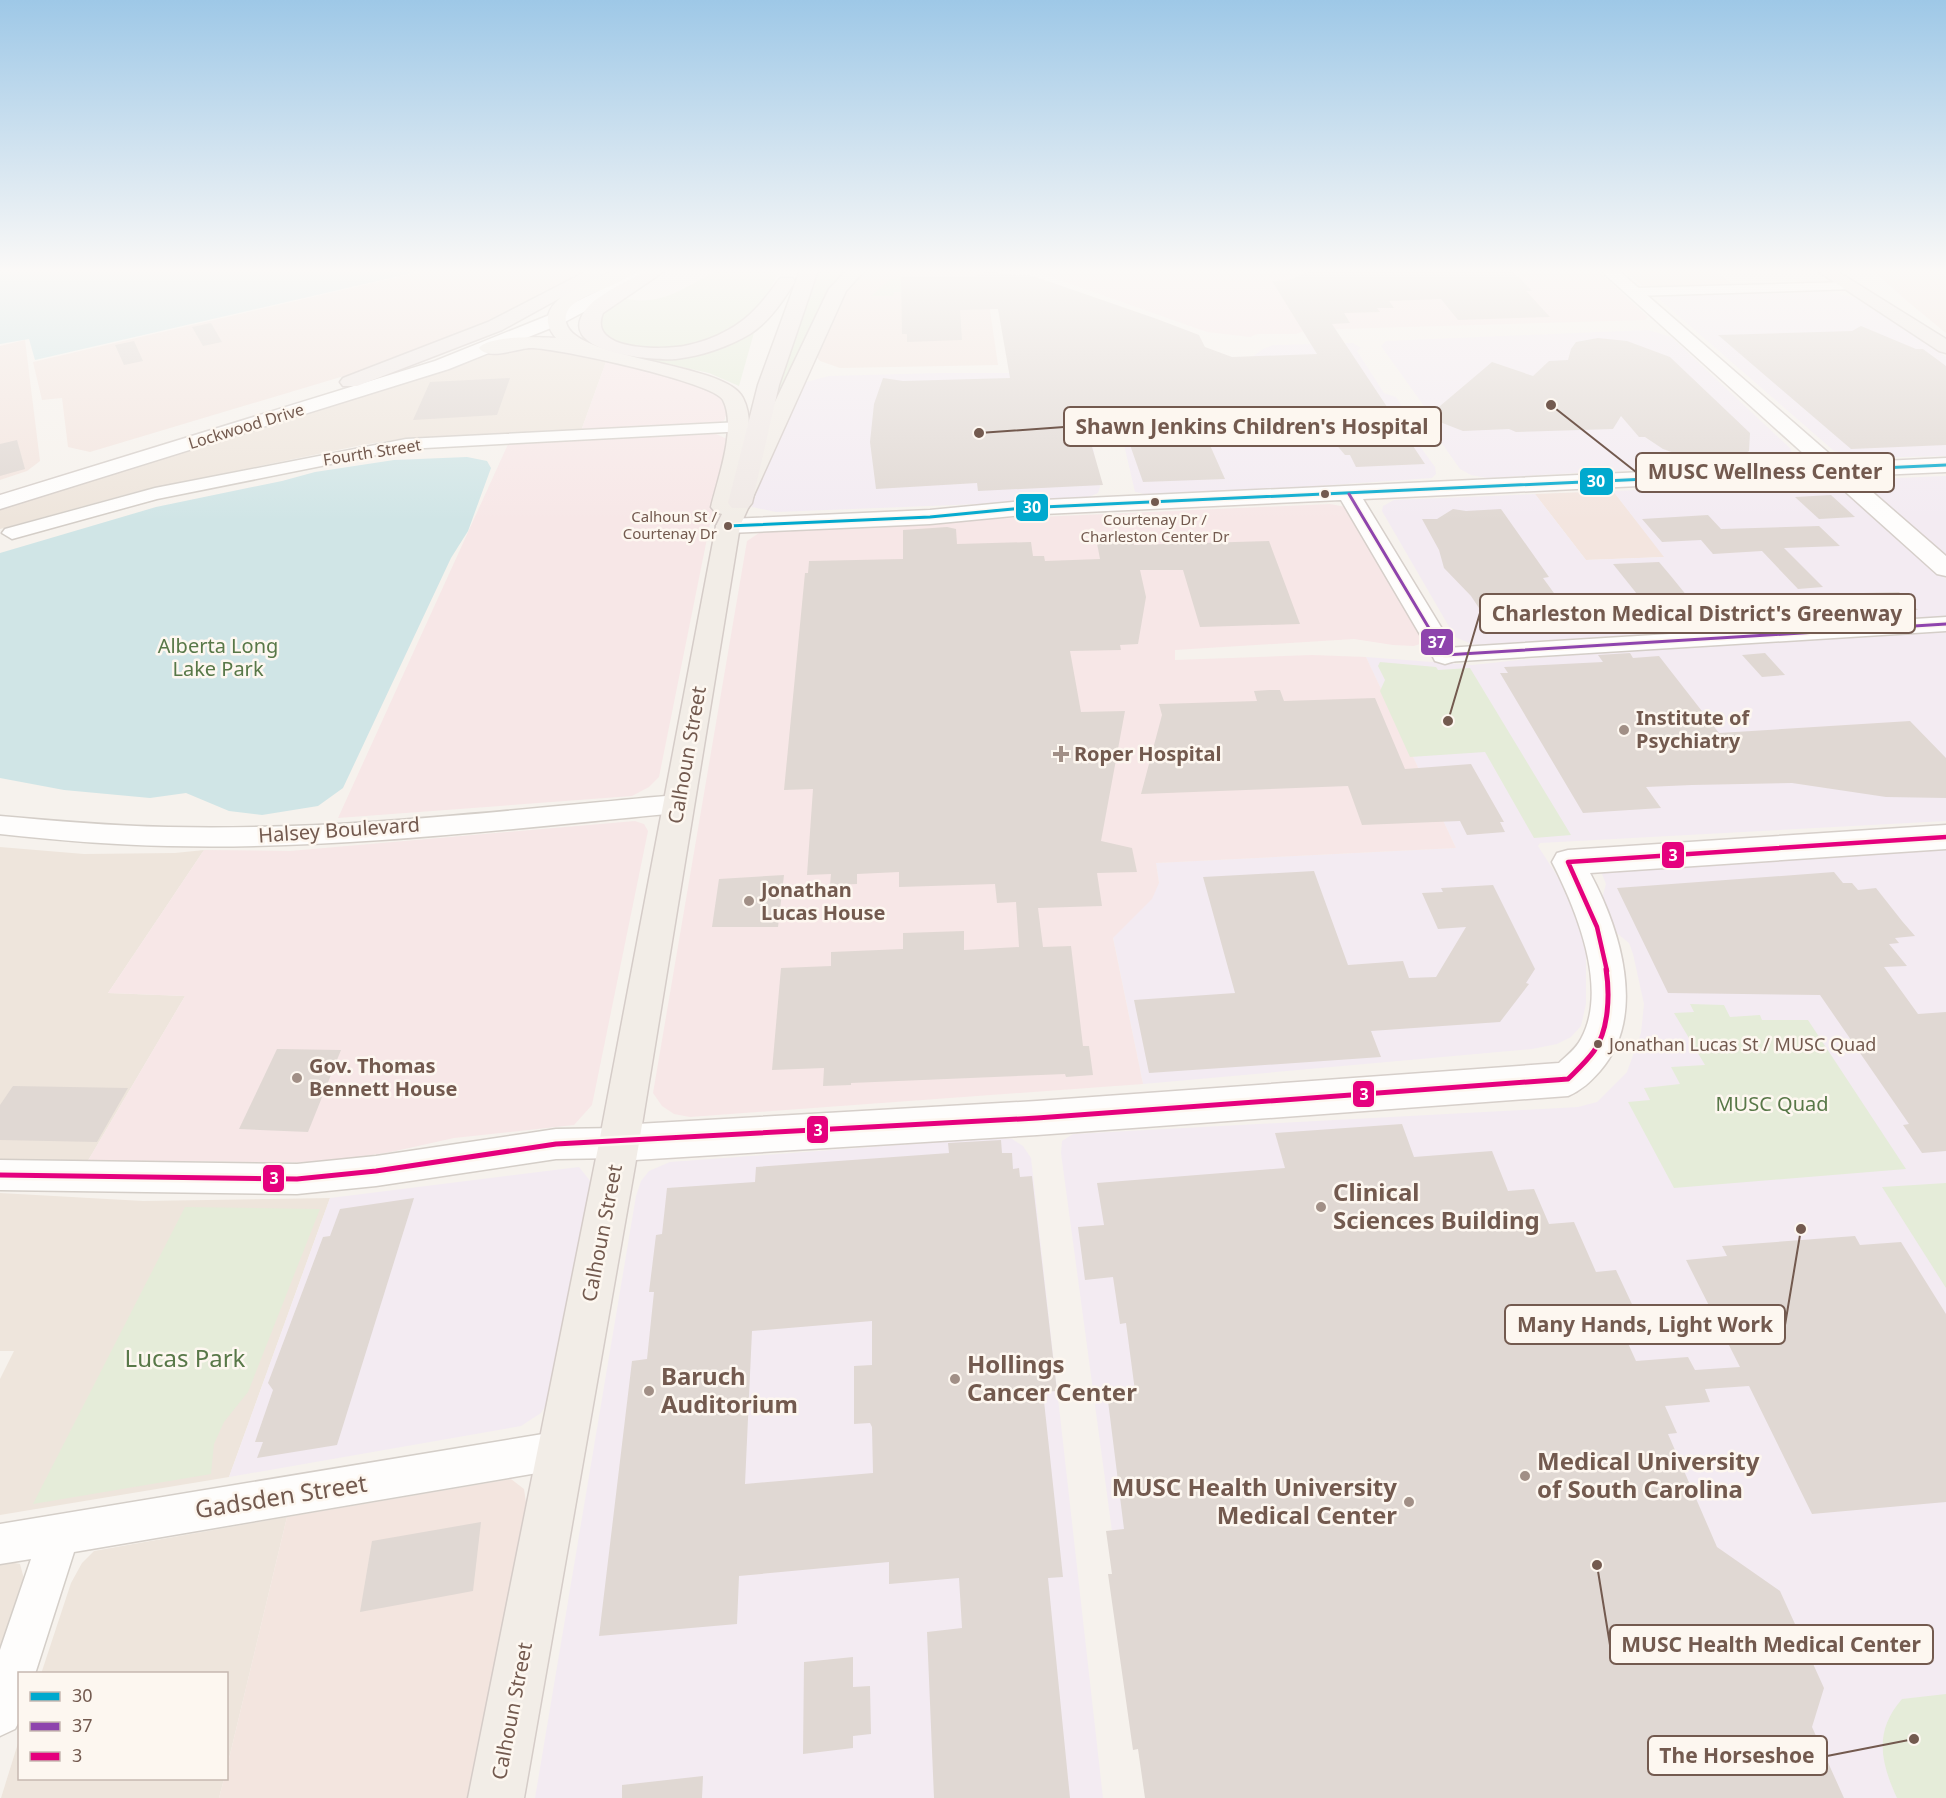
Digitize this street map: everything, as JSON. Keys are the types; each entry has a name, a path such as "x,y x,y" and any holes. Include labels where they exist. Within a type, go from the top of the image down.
{"highway":[{"path":"350,382 424,354"},
{"path":"740,427 767,354"},
{"path":"734,514 776,354"}],"main road":[{"path":"603,354 686,375 723,388 733,398 740,427"},
{"path":"734,514 808,354"},
{"name":"Calhoun Street","path":"496,1798 619,1143 677,804 734,514 723,504 740,427"}],"street":[{"name":"Lockwood Drive","path":"0,488 437,354"},
{"name":"Lockwood Drive","path":"0,502 377,386 472,354"},
{"path":"1704,354 1944,566"},
{"name":"Fourth Street","path":"12,533 163,492 406,444 740,427"},
{"path":"734,514 930,517 1022,508 1946,465"},
{"path":"1349,494 1445,655 1946,624"},
{"name":"Halsey Boulevard","path":"0,825 136,836 264,836 677,804"},
{"path":"0,1175 297,1179 376,1171 556,1144 619,1143 1037,1118 1568,1079 1598,1045 1609,1004 1603,950 1579,882 1568,862 1946,837"},
{"name":"Gadsden Street","path":"0,1544 561,1450"},
{"path":"0,1714 60,1534"}],"shaded area":[{"path":"0,354 27,354 40,461 27,471 0,480"},
{"path":"33,354 61,354 35,360"},
{"path":"68,354 412,354 90,452 68,447 62,398 42,400 33,362"},
{"path":"491,354 580,354 607,359 581,431 406,438 362,445 135,492 0,529 0,509"},
{"path":"817,354 996,354 998,365 840,368 820,361"},
{"path":"1256,354 1359,354 1384,393 1396,397 1406,413 1398,416 1435,467 1436,474 1432,478 1159,497 1135,492 1122,436 1104,380 1249,359"},
{"path":"1387,354 1689,354 1790,448 1793,457 1786,461 1487,478 1471,475 1460,469 1420,412 1424,406"},
{"path":"1722,354 1941,354 1946,357 1946,456 1862,458 1834,451"},
{"path":"607,359 711,387 721,399 727,413 724,421 716,424 581,431"},
{"path":"1055,373 1081,398 1093,446 1100,487 1098,493 1082,500 776,512 752,507 757,486 802,386 806,382 829,376"},
{"path":"712,432 727,439 659,777 649,787 632,796 338,818 509,442"},
{"name":"Alberta Long Lake Park","path":"467,457 487,461 491,468 468,531 451,558 343,788 318,806 262,815 229,811 186,793 150,798 64,790 0,778 0,553 156,507 315,472 394,460"},
{"path":"1946,476 1946,557 1875,494 1868,484 1872,479"},
{"path":"1824,482 1842,488 1946,579 1946,618 1474,645 1455,637 1382,511 1383,506 1394,500 1535,494 1586,560 1664,557 1613,491"},
{"path":"1613,491 1665,557 1586,560 1535,494"},
{"name":"Roper Hospital","path":"1330,504 1346,507 1424,638 1423,643 1414,646 1393,645 1354,639 1175,650 1175,660 1312,655 1366,657 1456,848 1156,863 1159,883 1152,899 1113,938 1143,1084 690,1117 674,1114 662,1106 653,1093 747,541 765,529"},
{"path":"1946,632 1946,821 1540,843 1538,846 1568,893 1581,923 1586,949 1586,1004 1581,1026 1571,1037 1557,1044 1532,1049 1143,1084 1113,937 1159,883 1156,863 1456,848 1366,657 1472,665 1635,648"},
{"path":"635,821 644,824 648,831 592,1105 574,1125 454,1138 391,1152 319,1163 177,1161 86,1164 185,996 108,993 204,850 290,851"},
{"path":"0,847 84,854 175,853 204,850 108,993 185,996 86,1164 0,1163"},
{"name":"Medical University of South Carolina","path":"1946,849 1946,1798 1148,1798 1061,1153 1062,1141 1073,1134 1578,1107 1597,1102 1627,1072 1641,1033 1644,1004 1629,943 1613,930 1602,899 1606,884 1600,869"},
{"path":"992,1138 1012,1139 1023,1146 1031,1158 1103,1798 535,1798 636,1196 641,1181 649,1171 670,1162"},
{"path":"579,1167 591,1182 589,1200 548,1402 541,1413 521,1426 229,1477 330,1198"},
{"path":"0,1193 143,1201 330,1198 229,1477 0,1515 0,1379 14,1351 0,1351"},
{"path":"511,1479 524,1489 526,1503 468,1798 219,1798 224,1780 228,1780 228,1763 287,1517"},
{"path":"287,1517 228,1763 228,1672 42,1672 71,1583 82,1563 94,1551"},
{"path":"0,1562 20,1564 24,1579 0,1651"},
{"path":"18,1743 18,1780 224,1780 219,1798 1,1798"}],"green space":[{"path":"655,354 748,354 739,386 709,373 632,356"},
{"path":"790,354 799,354 773,408"},
{"path":"1380,662 1436,667 1438,670 1470,668 1571,835 1534,838 1485,752 1410,757 1380,691 1385,680 1378,666"},
{"name":"MUSC Quad","path":"1690,1004 1724,1005 1730,1017 1760,1015 1762,1020 1808,1020 1906,1169 1674,1188 1628,1102 1650,1100 1644,1088 1680,1084 1671,1067 1705,1065 1674,1013 1694,1012"},
{"path":"1946,1183 1946,1288 1882,1187"},
{"name":"Lucas Park","path":"185,1207 320,1209 248,1392 224,1422 214,1444 211,1474 33,1504"},
{"path":"1946,1694 1946,1798 1897,1798 1884,1759 1884,1735 1887,1723 1902,1699"}],"building":[{"path":"119,354 140,354 143,361 124,365"},
{"path":"1006,354 1224,354 1232,357 1352,354 1425,464 1356,467 1350,455 1345,455 1323,429 1205,434 1225,479 1143,482 1123,425 1086,426 1103,485 978,491 977,483 876,489 870,442 874,404 883,378 903,381 1010,378"},
{"path":"1570,354 1662,354 1670,357 1750,433 1749,451 1737,458 1719,461 1683,456 1663,449 1645,437 1639,437 1621,416 1613,429 1516,432 1509,429 1463,431 1427,417 1492,362 1533,376 1549,361 1568,360"},
{"path":"1740,354 1930,354 1946,366 1946,445 1851,449"},
{"path":"510,378 497,415 413,420 430,382"},
{"path":"17,440 25,469 0,476 0,444"},
{"path":"1831,495 1855,517 1819,519 1795,497"},
{"path":"1453,509 1466,511 1501,509 1549,577 1543,578 1570,615 1546,617 1532,623 1515,618 1487,620 1471,596 1444,568 1439,550 1422,519 1437,519"},
{"path":"1708,515 1721,529 1819,526 1840,546 1784,548 1823,587 1798,589 1762,551 1713,554 1701,540 1662,542 1642,519"},
{"name":"Roper Hospital","path":"947,527 956,529 957,544 1031,542 1033,556 1044,556 1045,561 1100,559 1096,538 1132,537 1134,545 1269,541 1300,624 1200,627 1183,570 1140,570 1146,597 1138,644 1120,645 1121,650 1070,651 1081,712 1125,711 1101,841 1132,848 1137,872 1097,873 1102,906 1038,908 1043,947 1071,946 1083,1046 1089,1046 1093,1075 1066,1077 1065,1074 823,1086 824,1068 772,1070 781,968 831,966 831,952 903,949 903,933 964,931 964,950 1019,947 1016,902 997,903 995,884 899,887 899,872 857,874 857,884 830,885 831,874 807,875 813,789 784,790 805,573 808,573 809,561 903,559 903,530"},
{"path":"1659,562 1696,607 1649,609 1613,564"},
{"path":"1899,592 1918,610 1881,611 1863,593"},
{"name":"Institute of Psychiatry","path":"1630,653 1633,658 1659,656 1719,733 1910,721 1946,758 1946,798 1886,797 1792,783 1692,785 1646,787 1661,808 1583,813 1500,673 1508,673 1504,667 1603,662 1598,655"},
{"path":"1765,653 1785,675 1762,677 1742,655"},
{"path":"1280,690 1284,701 1375,698 1405,769 1471,764 1504,822 1500,822 1505,832 1467,835 1460,821 1362,825 1348,786 1141,794 1162,715 1159,704 1257,701 1254,691"},
{"path":"1314,871 1348,965 1403,961 1409,978 1436,977 1466,927 1438,929 1422,893 1443,892 1441,888 1493,885 1535,969 1526,983 1529,984 1500,1022 1371,1031 1381,1057 1149,1073 1134,1000 1235,993 1203,877"},
{"path":"1834,872 1843,883 1852,883 1858,890 1876,888 1915,936 1895,938 1899,943 1889,944 1907,966 1884,967 1918,1014 1946,1012 1946,1151 1922,1153 1903,1125 1909,1124 1820,995 1668,993 1617,888"},
{"name":"Jonathan Lucas House","path":"784,875 778,927 712,927 719,879"},
{"name":"Gov. Thomas Bennett House","path":"277,1049 341,1050 308,1132 239,1129"},
{"path":"13,1086 128,1088 97,1142 0,1140 0,1105"},
{"name":"Medical University of South Carolina","path":"1402,1124 1414,1157 1492,1151 1508,1191 1534,1189 1549,1224 1574,1222 1596,1272 1616,1270 1638,1317 1617,1319 1636,1361 1688,1357 1695,1370 1740,1367 1686,1260 1727,1256 1722,1246 1855,1236 1860,1245 1901,1242 1946,1314 1946,1502 1812,1514 1749,1386 1705,1389 1710,1402 1665,1406 1677,1433 1668,1434 1717,1547 1780,1591 1824,1688 1812,1727 1844,1798 1145,1798 1138,1749 1133,1750 1108,1574 1112,1574 1106,1531 1124,1529 1107,1393 1135,1391 1126,1323 1120,1324 1113,1277 1085,1280 1078,1227 1104,1225 1097,1183 1285,1168 1275,1133"},
{"name":"Hollings Cancer Center","path":"1001,1140 1002,1153 1012,1153 1013,1169 1019,1168 1020,1177 1032,1176 1057,1391 1043,1392 1063,1577 1048,1578 1070,1798 934,1798 927,1632 962,1628 959,1578 889,1584 889,1562 739,1576 737,1624 599,1636 632,1361 647,1359 654,1292 649,1292 656,1235 662,1234 667,1188 755,1182 756,1167 949,1153 948,1143","holes":["872,1321 872,1365 854,1366 854,1424 870,1423 872,1427 873,1473 745,1484 752,1331"]},
{"path":"414,1198 337,1445 257,1458 263,1442 255,1442 273,1390 268,1383 323,1237 330,1236 340,1209"},
{"path":"481,1522 473,1591 360,1612 372,1541"},
{"path":"853,1657 853,1687 870,1686 871,1734 853,1736 853,1748 803,1754 804,1662"},
{"path":"703,1776 702,1798 622,1798 622,1785"}],"transit line":[{"name":"30","path":"728,526 930,517 1022,508 1946,465"},
{"name":"37","path":"1349,494 1445,655 1946,624"},
{"name":"3","path":"0,1175 297,1179 376,1171 556,1144 1037,1118 1568,1079 1596,1049 1605,1022 1608,998 1607,974 1597,927 1579,882 1568,862 1946,837"}],"place":[{"name":"MUSC Wellness Center","path":"1551,405"},
{"name":"Shawn Jenkins Children's Hospital","path":"979,433"},
{"name":"Courtenay Dr / Charleston Center Dr","path":"1155,502"},
{"name":"Calhoun St / Courtenay Dr","path":"728,526"},
{"name":"Charleston Medical District's Greenway","path":"1448,721"},
{"name":"Institute of Psychiatry","path":"1624,730"},
{"name":"Roper Hospital","path":"1061,754"},
{"name":"Jonathan Lucas House","path":"749,901"},
{"name":"Jonathan Lucas St / MUSC Quad","path":"1598,1044"},
{"name":"Gov. Thomas Bennett House","path":"297,1078"},
{"name":"Clinical Sciences Building","path":"1321,1207"},
{"name":"Many Hands, Light Work","path":"1801,1229"},
{"name":"Hollings Cancer Center","path":"955,1379"},
{"name":"Baruch Auditorium","path":"649,1391"},
{"name":"Medical University of South Carolina","path":"1525,1476"},
{"name":"MUSC Health University Medical Center","path":"1409,1502"},
{"name":"MUSC Health Medical Center","path":"1597,1565"},
{"name":"The Horseshoe","path":"1914,1739"}]}
